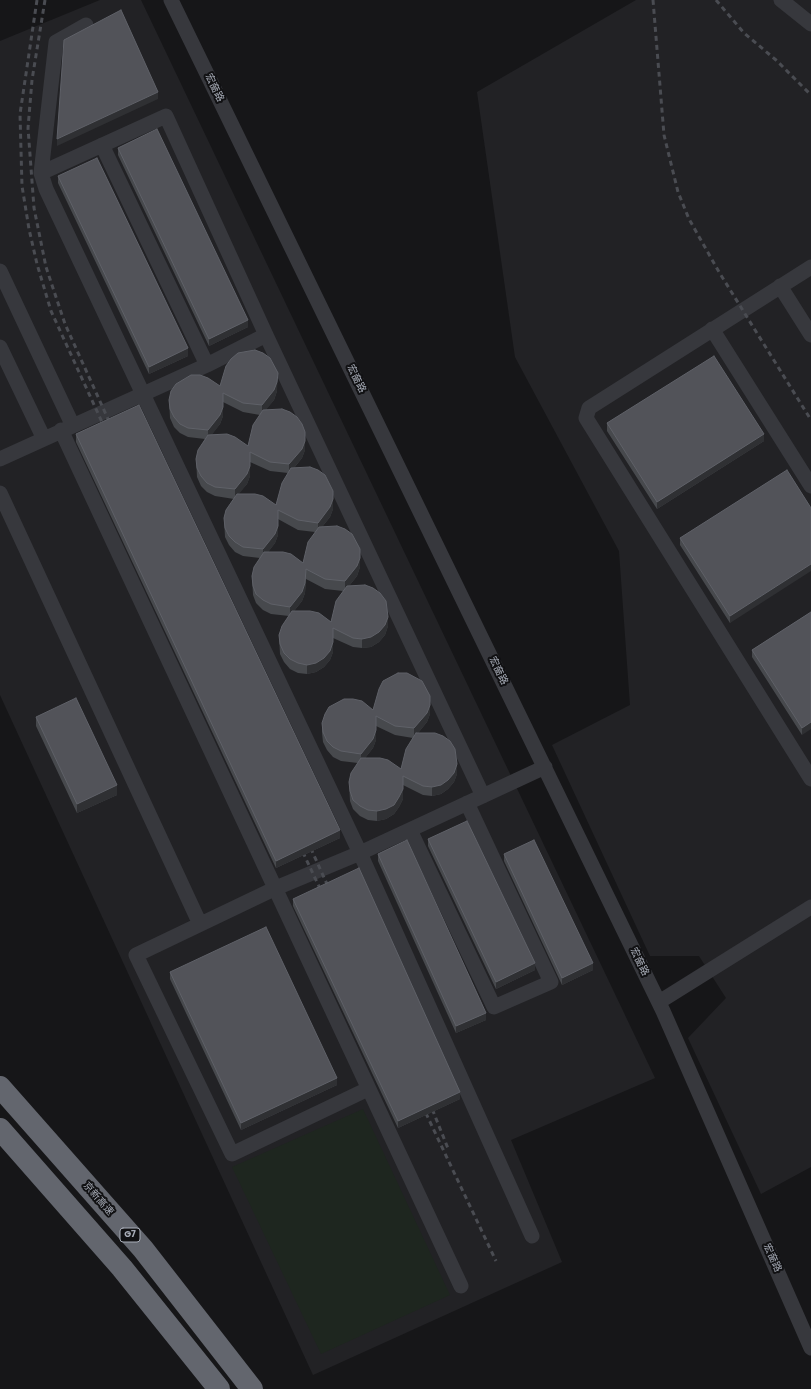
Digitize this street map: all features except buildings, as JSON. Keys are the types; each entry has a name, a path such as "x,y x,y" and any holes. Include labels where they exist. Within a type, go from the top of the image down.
{"highway":[{"name":"京新高速","path":"0,1087 143,1250 252,1389"},
{"path":"0,1129 122,1268 219,1389"}],"street":[{"name":"宏奤路","path":"171,0 659,1002 811,1348"},
{"path":"781,0 811,24"},
{"path":"86,25 56,42 41,173 46,189 144,393 360,853 532,1236"},
{"path":"41,173 166,116 266,335 483,796"},
{"path":"102,145 207,365"},
{"path":"811,267 590,408 586,418 811,779"},
{"path":"0,271 67,427 276,888 368,1089 461,1286"},
{"path":"780,286 811,335"},
{"path":"712,330 811,486"},
{"path":"0,459 67,427 207,365 266,335"},
{"path":"0,347 44,439"},
{"path":"0,492 200,924"},
{"path":"368,1089 232,1154 136,955 276,888 360,853 545,767"},
{"path":"410,830 494,1007 551,982 467,803"},
{"path":"659,1002 811,907"}],"shaded area":[{"path":"100,0 141,0 655,1078 511,1140 562,1262 313,1375 0,695 0,41"},
{"path":"636,0 811,0 811,1167 761,1194 688,1038 726,998 699,956 650,956 552,745 630,705 619,551 515,357 477,92"},
{"path":"363,1109 450,1295 321,1354 232,1167"}],"railway":[{"path":"37,0 20,114 22,186 29,229 37,264 51,311 107,433"},
{"path":"45,0 32,80 28,128 34,208 46,267 65,324 113,430"},
{"path":"653,0 664,135 678,192 689,219 719,272 811,420"},
{"path":"716,0 744,33 776,60 811,95"},
{"path":"307,840 331,893"},
{"path":"299,844 324,897"},
{"path":"429,1101 449,1151"},
{"path":"422,1105 496,1261"}]}
